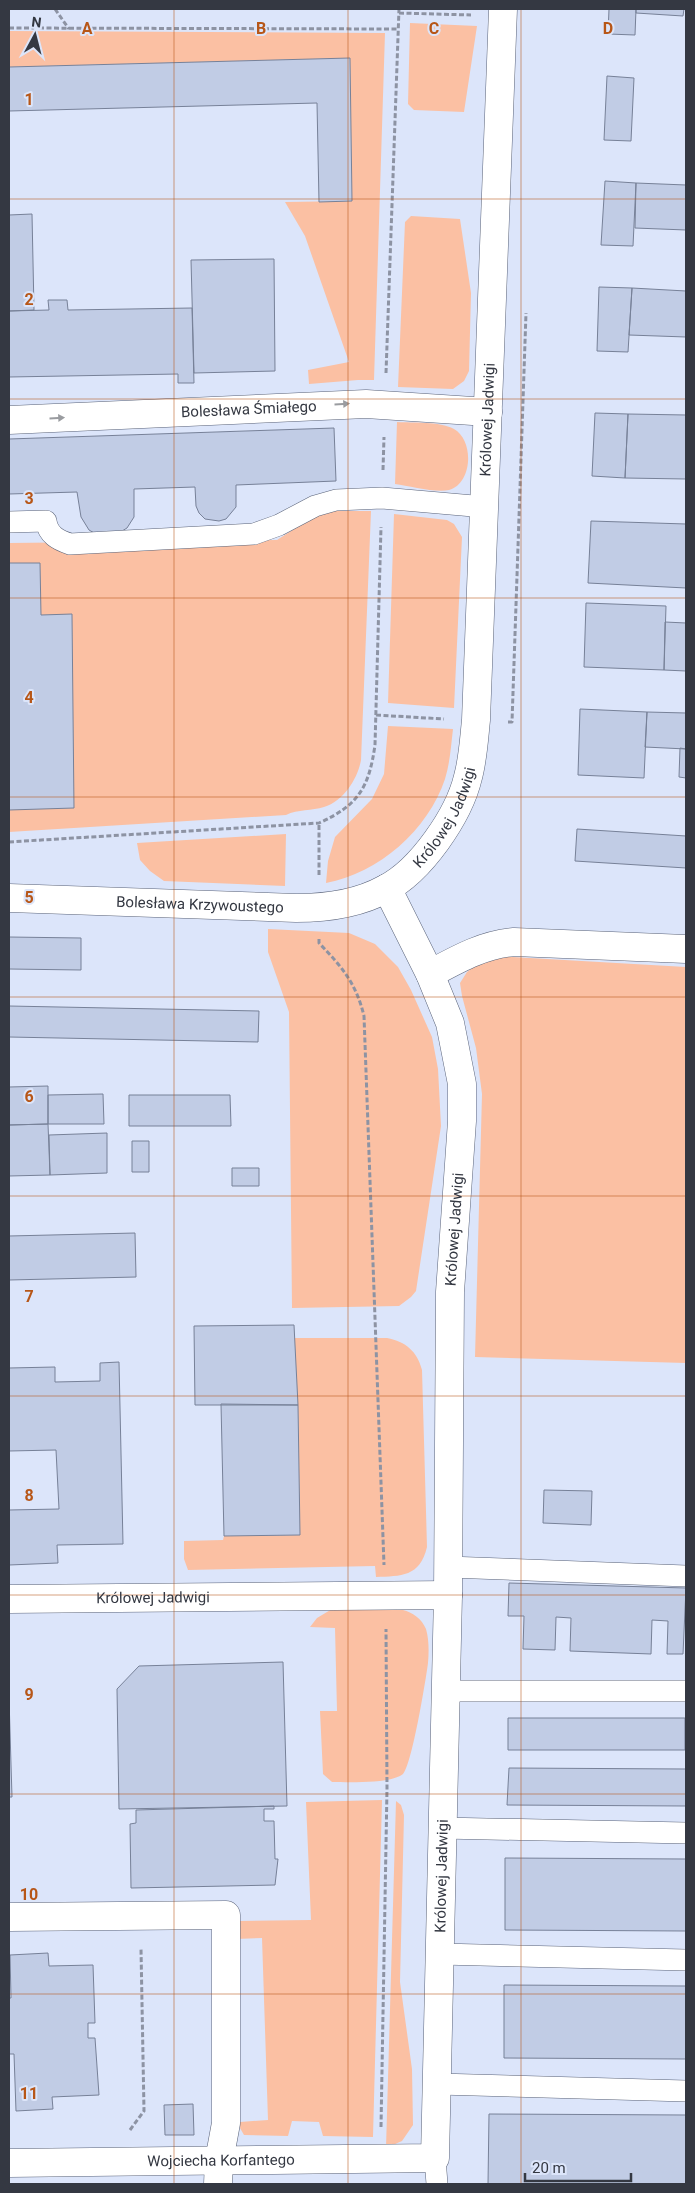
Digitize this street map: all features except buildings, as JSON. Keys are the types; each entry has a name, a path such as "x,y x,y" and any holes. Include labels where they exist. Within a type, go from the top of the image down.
{"street":[{"name":"Królowej Jadwigi","path":"436,2171 448,1595 450,1292 462,1121 462,1084 450,1023 430,974 387,888 412,868 447,826 468,779 476,720 486,507 503,9"},
{"name":"Bolesława Śmiałego","path":"9,420 350,404 384,404 488,412"},
{"name":"Bolesława Krzywoustego","path":"9,898 319,908 344,904 387,888"},
{"path":"430,974 479,949 496,944 514,942 686,949"},
{"name":"Królowej Jadwigi","path":"9,1599 448,1595"},
{"path":"9,1917 226,1916 226,2123 218,2173"},
{"name":"Wojciecha Korfantego","path":"9,2163 105,2162 218,2173 380,2159 436,2171"}],"lane":[{"path":"9,522 46,521 47,528 52,535 70,544 254,534 279,525 315,506 336,500 382,498 486,507"},
{"path":"448,1567 686,1576"},
{"path":"445,1691 686,1691"},
{"path":"442,1828 686,1833"},
{"path":"440,1954 686,1960"},
{"path":"438,2084 686,2090"}],"path":[{"path":"55,9 70,29"},
{"path":"9,28 399,29"},
{"path":"9,842 319,823 319,943 340,964 352,982 364,1016 385,1596 387,1788 380,2159"},
{"path":"105,2162 144,2111 140,1916"}],"shaded area":[{"path":"410,23 477,26 464,112 414,110 408,104"},
{"path":"9,31 385,33 374,380 309,384 308,370 349,362 305,236 285,202 352,201 350,58 9,67"},
{"path":"411,216 460,219 471,293 469,371 464,381 453,389 398,387 405,222"},
{"path":"397,422 448,426 461,435 468,452 468,462 462,480 457,486 449,490 437,491 395,484"},
{"path":"322,511 371,511 361,760 357,774 344,794 338,800 324,807 286,815 9,832 9,543 277,540"},
{"path":"394,514 447,520 454,524 462,537 454,708 388,703"},
{"path":"388,726 453,729 445,779 427,815 414,832 399,846 365,870 346,878 326,883 328,861 335,837 372,799 384,774"},
{"path":"286,834 285,886 164,881 150,871 140,860 137,843"},
{"path":"268,929 349,933 375,944 398,967 411,990 432,1037 438,1069 441,1126 416,1291 399,1306 292,1308 289,1012 268,952"},
{"path":"493,956 686,967 686,1363 475,1357 482,1094 476,1048 460,983 467,972 479,962"},
{"path":"294,1338 387,1338 400,1342 410,1348 420,1363 422,1370 427,1547 420,1564 408,1573 376,1577 375,1566 188,1570 184,1559 184,1541 223,1540 224,1536 300,1535 298,1405"},
{"path":"332,1609 403,1610 416,1616 426,1629 428,1637 428,1663 425,1686 407,1767 403,1774 397,1777 369,1782 332,1782 323,1774 320,1711 337,1711 335,1628 310,1627 317,1618"},
{"path":"382,1800 373,2137 323,2136 319,2122 292,2121 288,2136 244,2135 240,2128 240,2122 268,2120 262,1938 235,1939 239,1921 311,1920 306,1802"},
{"path":"396,1801 401,1805 404,1815 400,1982 412,2069 413,2125 402,2141 386,2148"}]}
